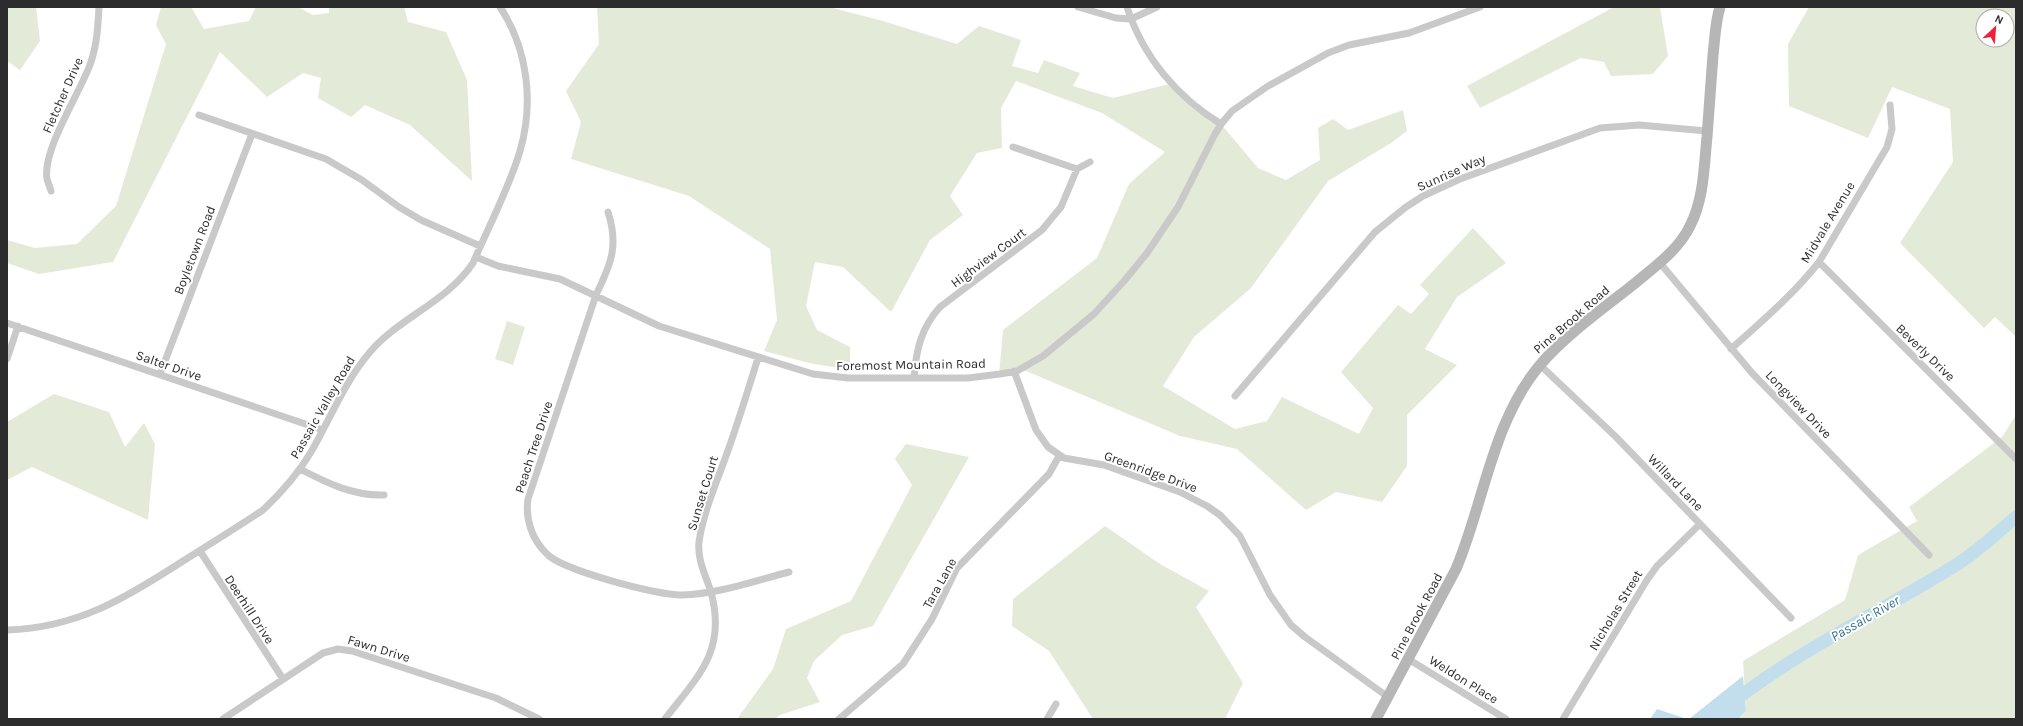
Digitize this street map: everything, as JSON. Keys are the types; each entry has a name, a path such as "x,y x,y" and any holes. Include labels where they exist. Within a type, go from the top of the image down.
{"street":[{"name":"Fletcher Drive","path":"51,191 47,179 47,165 54,143 69,108 83,83 91,61 97,42 99,7"},
{"name":"Passaic Valley Road","path":"7,630 52,626 91,614 123,599 262,510 277,496 300,470 353,374 371,350 452,288 466,274 476,256 516,163 521,149 527,104 527,84 522,54 512,28 500,7"},
{"path":"1078,7 1116,18 1131,19 1157,7"},
{"path":"1127,7 1131,19 1153,60 1175,88 1194,106 1221,124"},
{"name":"Foremost Mountain Road","path":"476,256 498,266 560,279 659,326 795,369 833,377 914,378 968,378 1014,371 1043,356 1059,344 1094,314 1125,280 1147,253 1178,207 1221,124 1232,111 1268,86 1328,53 1349,45 1409,33 1480,7"},
{"name":"Pine Brook Road","path":"1376,719 1456,569 1466,546 1510,412 1527,382 1540,365 1594,316 1660,262 1685,235 1694,217 1702,181 1715,31 1720,7"},
{"name":"Midvale Avenue","path":"1731,349 1807,278 1819,262 1887,147 1892,129 1890,105"},
{"path":"199,115 326,159 362,180 398,207 480,246"},
{"name":"Sunrise Way","path":"1235,396 1375,232 1406,206 1423,196 1460,179 1600,128 1639,125 1707,131"},
{"name":"Boyletown Road","path":"160,374 252,134"},
{"path":"1014,147 1077,169 1090,162"},
{"name":"Highview Court","path":"914,378 918,346 923,331 934,314 940,307 1042,230 1061,207 1077,169"},
{"name":"Peach Tree Drive","path":"608,212 614,229 615,241 609,265 596,295 528,499 527,514 532,533 547,555 564,564 648,592 680,596 711,592 789,572"},
{"name":"Longview Drive","path":"1660,262 1752,373 1928,555"},
{"name":"Beverly Drive","path":"1819,262 2016,459"},
{"name":"Salter Drive","path":"7,323 323,430"},
{"path":"7,359 18,326"},
{"name":"Sunset Court","path":"665,719 703,670 712,652 716,622 711,592 700,557 699,543 710,501 758,358"},
{"name":"Willard Lane","path":"1540,365 1616,437 1791,618"},
{"name":"Greenridge Drive","path":"1014,371 1036,430 1048,447 1059,456 1074,461 1104,465 1180,492 1207,506 1220,515 1240,536 1270,595 1291,625 1305,637 1388,697"},
{"name":"Tara Lane","path":"838,719 902,664 932,619 958,568 1049,474 1059,456"},
{"path":"300,470 326,482 366,496 384,495"},
{"name":"Nicholas Street","path":"1562,719 1647,580 1657,566 1700,524"},
{"name":"Deerhill Drive","path":"200,551 283,679"},
{"name":"Fawn Drive","path":"223,719 323,653 343,649 489,696 513,705 539,719"},
{"name":"Weldon Place","path":"1408,659 1506,719"},
{"path":"1047,719 1056,704"}],"green space":[{"path":"7,7 36,7 40,41 20,70 7,61"},
{"path":"161,7 191,7 204,29 249,21 256,7 298,7 313,15 329,13 329,7 404,7 408,22 446,32 467,80 472,181 410,125 365,105 351,117 318,98 321,78 303,73 267,97 220,52 113,262 39,274 7,263 7,240 35,248 77,244 116,206 166,44 156,25"},
{"path":"597,7 829,7 883,21 957,44 979,26 1021,40 1012,66 1038,73 1044,60 1080,73 1073,86 1113,98 1173,83 1221,124 1258,168 1286,180 1320,160 1318,128 1333,119 1348,130 1403,110 1407,131 1391,143 1328,181 1251,288 1194,337 1163,386 1235,429 1267,421 1282,397 1359,434 1373,408 1341,372 1398,305 1411,314 1429,294 1420,285 1473,228 1506,263 1457,297 1425,349 1457,365 1407,415 1407,466 1382,502 1336,492 1306,510 1237,449 1180,436 1026,371 999,375 1003,330 1097,258 1129,184 1165,152 1102,113 1016,81 1001,108 1002,148 977,153 950,196 963,215 930,240 891,312 843,267 815,262 806,306 817,330 850,347 850,370 809,363 764,351 777,320 770,249 689,196 571,159 581,122 566,91 599,44"},
{"path":"1614,7 1660,7 1668,56 1653,74 1611,76 1604,62 1581,58 1480,108 1467,86"},
{"path":"1809,7 2016,7 2016,337 1995,317 1984,328 1900,243 1953,162 1950,109 1892,87 1868,138 1789,106 1788,44"},
{"path":"507,321 525,327 513,365 495,359"},
{"path":"54,394 109,412 125,447 144,423 155,444 148,520 32,467 7,480 7,422"},
{"path":"2016,415 2016,719 1738,719 1746,711 1743,661 1845,600 1858,555 1917,521 1909,507 2002,437"},
{"path":"906,444 969,457 873,626 842,635 814,661 807,678 820,702 780,715 775,719 737,719 773,669 786,629 851,601 912,485 895,459"},
{"path":"1105,526 1160,564 1209,591 1196,607 1243,683 1225,719 1093,719 1049,651 1012,626 1013,599"}],"water":[{"path":"1743,676 1746,711 1738,719 1689,719"},
{"path":"1657,709 1687,719 1650,719"}],"waterway":[{"name":"Passaic River","path":"1712,719 1740,696 1801,655 1959,563 1981,547 2016,517"}]}
